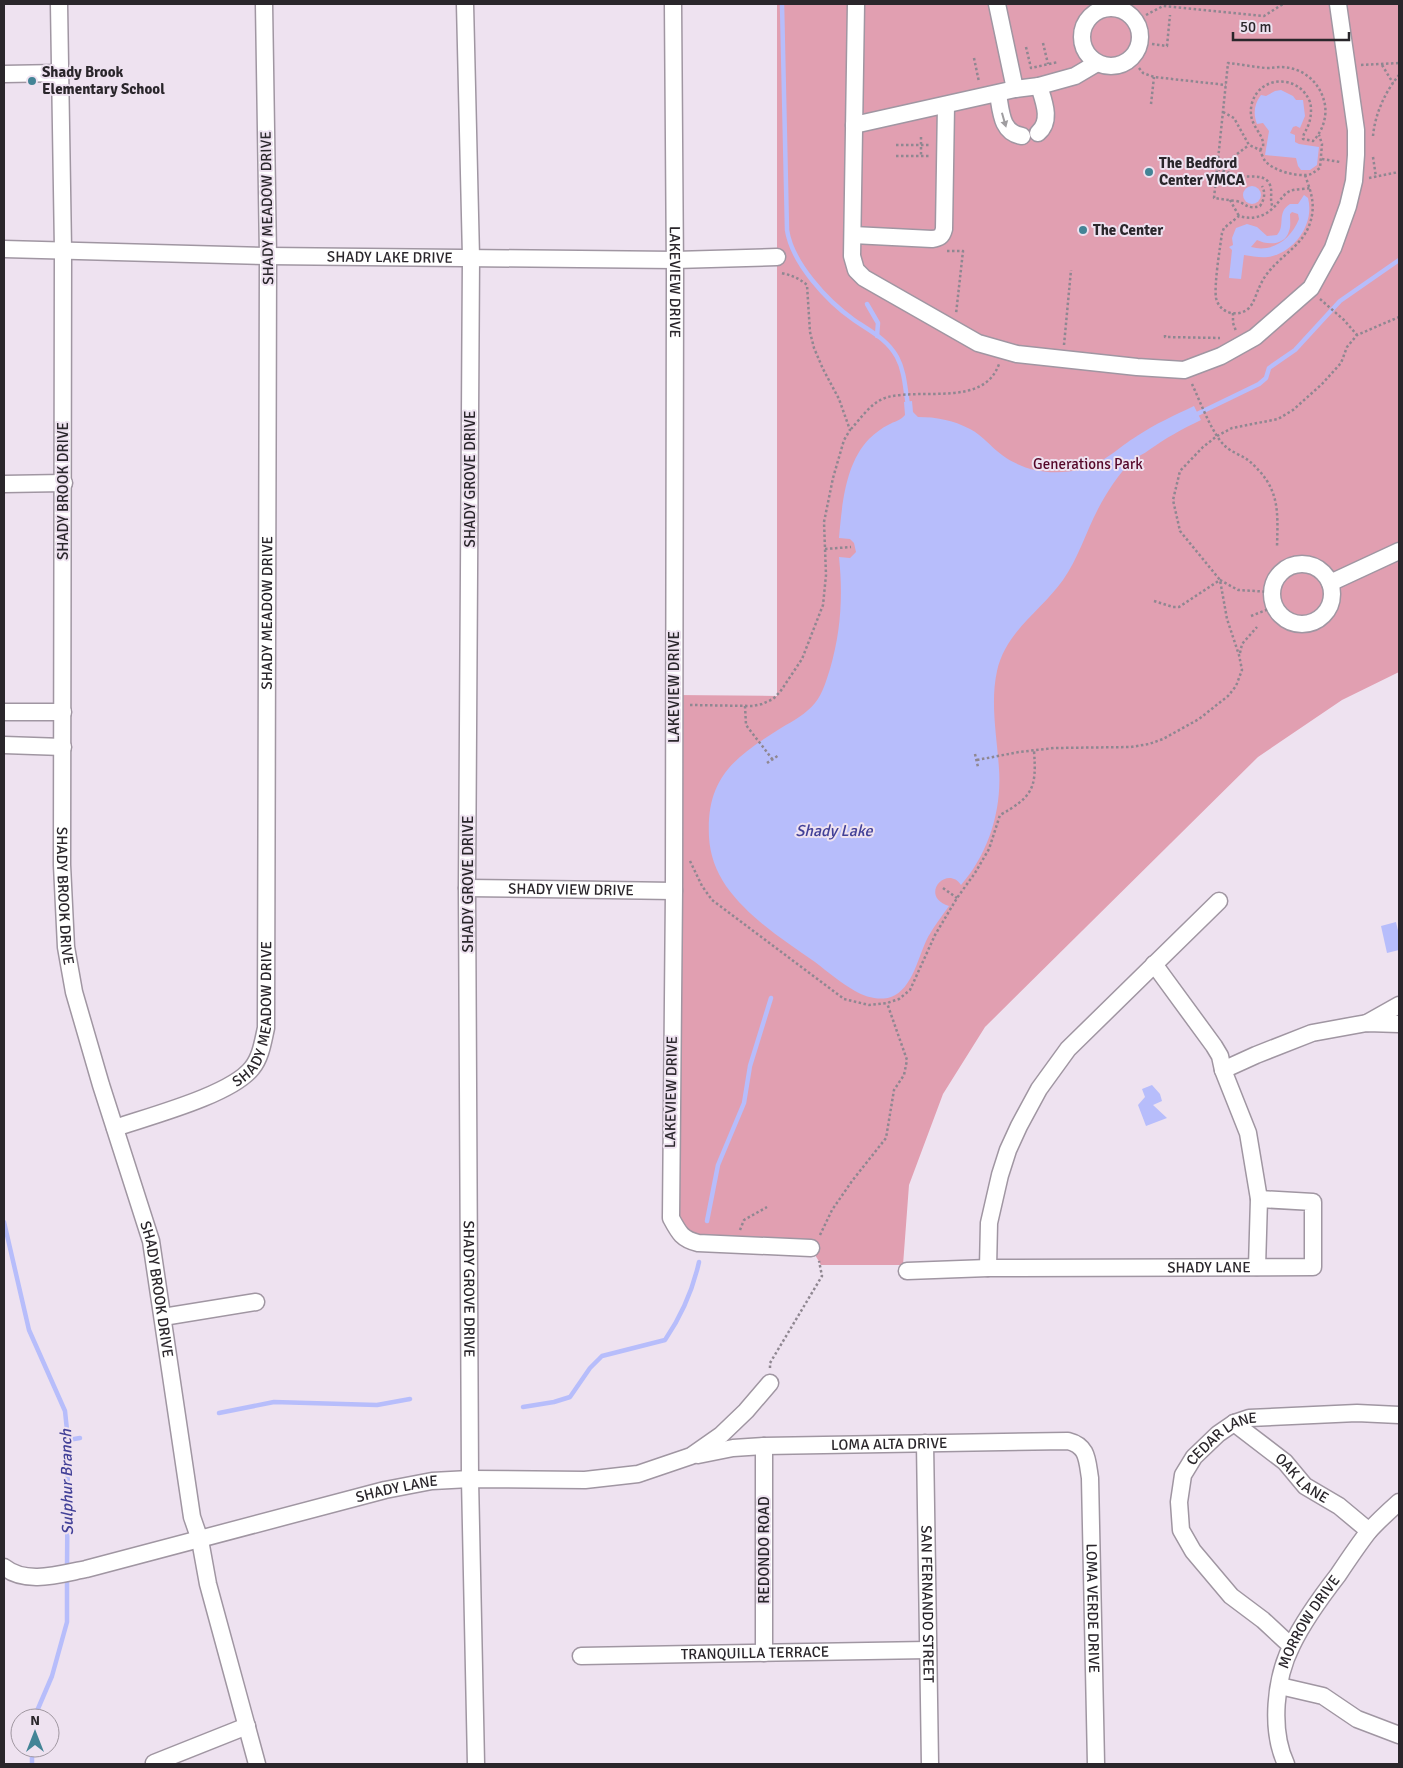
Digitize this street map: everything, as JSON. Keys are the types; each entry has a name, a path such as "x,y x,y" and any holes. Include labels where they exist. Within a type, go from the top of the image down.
{"street":[{"name":"SHADY BROOK DRIVE","path":"59,4 64,483 62,865 66,947 74,992 151,1241 192,1517 200,1540 208,1584 257,1764"},
{"name":"SHADY MEADOW DRIVE","path":"115,1128 208,1096 237,1082 252,1067 260,1052 266,1028 268,256 264,4"},
{"name":"SHADY GROVE DRIVE","path":"465,4 471,258 467,888 470,1479 476,1764"},
{"name":"LAKEVIEW DRIVE","path":"673,4 676,260 674,891 670,1218 678,1232 686,1240 811,1248"},
{"path":"856,4 852,256 856,270 864,278 978,343 1016,354 1184,370 1221,356 1255,337 1311,288 1333,248 1348,206 1354,181 1356,155 1356,130 1338,4"},
{"path":"997,4 1015,90"},
{"path":"1093,8 1116,8 1125,11 1139,26 1141,37 1139,47 1134,56 1127,62 1107,67 1097,63 1085,52 1081,35 1093,8"},
{"path":"854,126 1039,86 1075,76 1097,63"},
{"path":"4,74 60,73"},
{"path":"1038,133 1044,128 1046,122 1045,106 1039,86"},
{"path":"998,94 1007,130 1022,136"},
{"path":"853,235 932,240 940,238 944,229 940,150 946,105"},
{"name":"SHADY LAKE DRIVE","path":"4,250 268,256 676,260 777,257"},
{"path":"4,484 64,483"},
{"path":"1330,583 1399,551"},
{"path":"1297,564 1307,564 1317,568 1325,574 1330,583 1332,593 1327,611 1320,619 1312,623 1302,625 1283,619 1273,600 1274,582 1279,574 1297,564"},
{"path":"4,712 63,712"},
{"path":"4,746 62,747"},
{"name":"SHADY VIEW DRIVE","path":"467,888 674,891"},
{"path":"988,1268 990,1223 994,1199 1008,1150 1029,1106 1048,1075 1068,1049 1219,901"},
{"name":"SHADY LANE","path":"907,1271 988,1268 1257,1267 1259,1199 1248,1133 1223,1070 1220,1056 1154,964"},
{"path":"1367,1023 1399,1004"},
{"path":"1223,1070 1312,1033 1367,1023 1399,1024"},
{"path":"1257,1267 1313,1267 1313,1202 1259,1199"},
{"path":"163,1317 256,1302"},
{"name":"SHADY LANE","path":"4,1567 26,1576 42,1577 86,1569 384,1490 432,1481 470,1479 585,1480 638,1474 691,1456 721,1436 770,1383"},
{"name":"CEDAR LANE","path":"1291,1646 1263,1620 1230,1596 1193,1551 1181,1530 1179,1502 1183,1475 1194,1456 1218,1434 1234,1423 1249,1418 1357,1413 1399,1414"},
{"name":"OAK LANE","path":"1234,1423 1285,1462 1305,1486 1339,1506 1369,1531"},
{"name":"LOMA ALTA DRIVE","path":"691,1456 733,1448 764,1446 1068,1441 1078,1444 1085,1451"},
{"name":"SAN FERNANDO STREET","path":"925,1443 930,1764"},
{"name":"REDONDO ROAD","path":"764,1446 764,1653"},
{"name":"LOMA VERDE DRIVE","path":"1085,1451 1090,1478 1096,1764"},
{"name":"MORROW DRIVE","path":"1286,1764 1281,1755 1276,1730 1276,1705 1285,1662 1291,1646 1312,1610 1369,1531 1399,1502"},
{"name":"TRANQUILLA TERRACE","path":"581,1656 928,1650"},
{"path":"1280,1686 1323,1696 1356,1719 1399,1735"},
{"path":"154,1763 247,1726"}],"path":[{"path":"1146,15 1163,6 1264,16 1283,4"},
{"path":"1152,44 1167,46 1170,15"},
{"path":"1044,43 1048,64"},
{"path":"1026,47 1031,68 1058,62"},
{"path":"974,58 980,86"},
{"path":"1260,150 1264,141 1252,122 1251,106 1254,96 1261,88 1270,82 1282,81 1292,82 1300,87 1311,104 1311,116 1308,128 1303,134 1303,139 1313,141 1319,135 1325,115 1323,97 1319,87 1303,72 1281,67 1267,68 1228,62 1214,198 1239,201 1246,207 1254,208 1260,206 1265,194 1262,186"},
{"path":"1347,65 1399,63"},
{"path":"1382,64 1392,83"},
{"path":"1139,68 1143,73 1154,77 1226,85"},
{"path":"1373,144 1377,114 1392,83 1399,75"},
{"path":"1151,104 1154,77"},
{"path":"1223,112 1234,118 1248,145 1260,150 1264,160 1273,167 1288,172 1305,175 1313,174 1320,168 1322,144 1319,135"},
{"path":"921,137 921,156"},
{"path":"896,145 921,145 940,150"},
{"path":"1217,169 1248,145"},
{"path":"896,156 921,156 940,150"},
{"path":"1373,150 1376,177"},
{"path":"1322,159 1346,163"},
{"path":"1217,169 1242,176 1261,177 1267,181 1271,186 1270,201 1273,208"},
{"path":"1354,181 1399,172"},
{"path":"1305,175 1310,188 1313,201 1313,211 1308,230 1302,239 1271,269 1259,286 1250,307 1240,313 1233,313 1222,309 1216,295 1224,228 1239,216 1253,218 1262,215 1273,208 1280,198 1290,191 1310,188"},
{"path":"1230,200 1239,216"},
{"path":"945,251 963,250 954,330"},
{"path":"1064,359 1064,339 1071,270"},
{"path":"781,273 791,275 807,286 810,332 814,348 839,399 850,430"},
{"path":"1318,298 1344,320 1356,335"},
{"path":"1233,313 1236,330"},
{"path":"1273,600 1238,590 1220,580 1180,531 1173,500 1180,471 1203,447 1217,436 1232,428 1278,418 1293,410 1322,384 1341,363 1347,347 1356,335 1399,317"},
{"path":"1165,334 1165,337 1226,338"},
{"path":"688,705 753,706 773,699 802,660 823,605 826,575 824,522 833,478 844,440 866,411 878,401 888,397 915,393 960,392 980,388 994,374 1003,350"},
{"path":"1197,396 1217,436 1225,446 1259,470 1269,484 1276,499 1276,548"},
{"path":"825,549 851,548"},
{"path":"1154,601 1179,607 1220,580"},
{"path":"977,760 1054,748 1132,747 1149,744 1163,739 1199,719 1228,696 1236,686 1242,670 1240,655 1227,619 1220,580"},
{"path":"1251,616 1273,600"},
{"path":"1240,655 1242,644 1257,627"},
{"path":"745,706 746,725 773,760"},
{"path":"687,855 702,886 712,900 844,999 869,1005 887,1003 899,998 910,990 935,934 989,849 1000,815 1016,806 1028,795 1035,782 1034,751"},
{"path":"975,754 978,767"},
{"path":"767,764 779,755"},
{"path":"943,888 957,898"},
{"path":"770,1383 770,1363 822,1276 821,1265 811,1248 832,1210 886,1138 894,1090 904,1075 907,1060 887,1003"},
{"path":"739,1234 744,1220 767,1207"}],"green space":[{"name":"Generations Park","path":"777,4 1399,4 1399,672 1342,700 1258,757 985,1027 943,1094 909,1185 903,1265 821,1265 811,1248 686,1240 670,1197 674,695 777,696"}],"water":[{"path":"1281,90 1293,96 1296,100 1303,100 1305,116 1300,128 1293,127 1290,133 1295,135 1295,142 1299,144 1319,147 1317,165 1310,170 1301,170 1296,158 1265,155 1269,131 1263,123 1257,124 1255,117 1256,105 1261,95 1266,96"},
{"path":"1252,186 1258,189 1261,195 1258,201 1252,204 1246,201 1243,195 1246,189"},
{"path":"1304,195 1308,198 1308,218 1300,236 1294,243 1286,250 1268,257 1244,255 1241,279 1229,278 1232,250 1229,247 1233,245 1232,238 1236,228 1247,224 1257,227 1267,236 1277,235 1281,227 1283,211 1290,204 1298,204","holes":["1292,212 1298,214 1299,219 1296,226 1291,233 1280,243 1267,248 1251,247 1257,240 1266,243 1280,242 1287,236 1290,229 1290,214"]},
{"name":"Shady Lake","path":"912,401 913,412 918,417 957,423 979,434 998,452 1011,461 1030,469 1050,472 1071,471 1090,467 1111,455 1130,440 1194,406 1201,420 1174,434 1128,465 1102,503 1063,580 1008,644 997,671 995,683 994,708 999,785 995,816 986,846 971,873 961,885 955,879 949,878 938,884 935,889 936,896 940,901 949,906 928,937 910,980 905,987 891,997 877,998 859,993 840,981 767,928 735,898 722,880 714,863 709,837 709,816 718,784 737,759 808,711 822,691 834,655 839,627 841,586 839,557 850,558 856,552 854,543 850,539 839,538 843,499 850,473 861,449 869,439 883,428 903,417 905,415 904,402"},
{"path":"1396,922 1399,935 1399,950 1387,953 1381,926"},
{"path":"1152,1085 1160,1094 1162,1101 1153,1105 1167,1118 1146,1126 1138,1105 1145,1097 1142,1089"}],"waterway":[{"path":"782,4 787,230 790,243 803,268 822,292 854,320 878,336 893,351 902,369 908,405"},
{"path":"1193,416 1259,384 1266,378 1269,368 1295,350 1340,301 1399,260"},
{"path":"867,304 878,323 877,336"},
{"path":"707,1221 718,1165 744,1103 750,1066 771,998"},
{"name":"Sulphur Branch","path":"4,1222 29,1330 65,1411 68,1440 67,1570"},
{"path":"523,1407 554,1402 570,1397 590,1368 602,1356 665,1340 685,1303 699,1262"},
{"path":"219,1413 274,1402 377,1405 410,1399"},
{"path":"68,1440 80,1438"},
{"name":"Sulphur Branch","path":"38,1708 52,1676 67,1622 67,1577"},
{"name":"Sulphur Branch","path":"32,1758 32,1764"}],"place":[{"name":"Shady Brook Elementary School","path":"32,81"},
{"name":"The Bedford Center YMCA","path":"1149,172"},
{"name":"The Center","path":"1083,230"}]}
